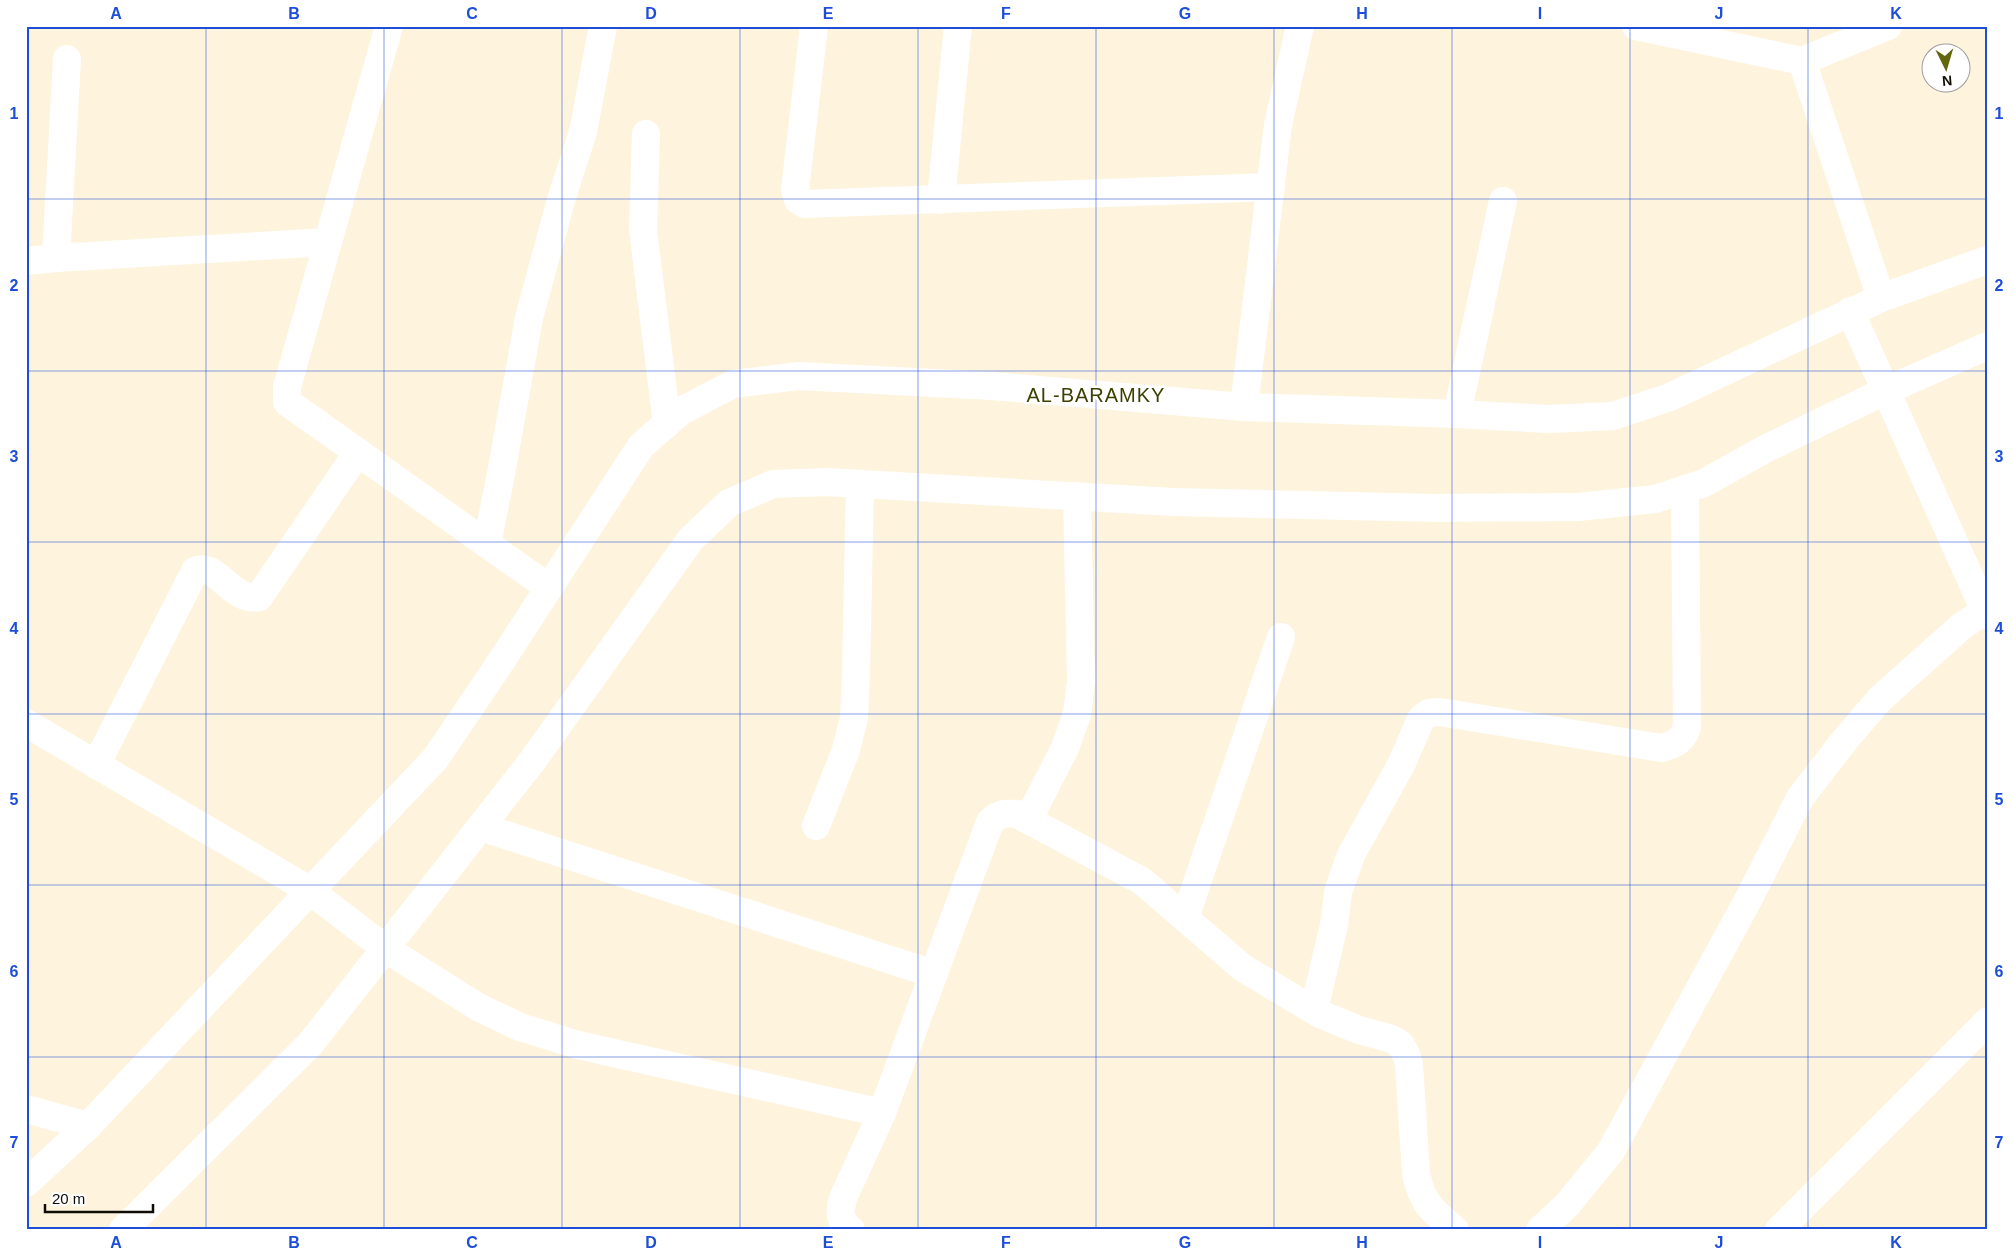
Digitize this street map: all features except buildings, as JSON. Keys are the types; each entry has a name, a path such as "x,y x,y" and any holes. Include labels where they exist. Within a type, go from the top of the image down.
{"street":[{"path":"390,26 287,387 287,402 549,588"},
{"path":"486,544 502,474 529,318 561,200 583,132 603,26"},
{"path":"814,26 795,190 798,200 805,204 1271,187"},
{"path":"940,200 958,26"},
{"path":"1244,407 1278,125 1300,26"},
{"path":"1636,26 1802,62 1888,26"},
{"path":"56,258 67,59"},
{"path":"1802,62 1880,298"},
{"path":"646,134 643,230 667,424"},
{"path":"1457,414 1504,201"},
{"path":"26,261 328,242"},
{"path":"26,1183 88,1126 317,896 434,760 641,446 681,411 734,384 799,376 992,386 1244,407 1457,414 1549,420 1613,416 1670,397 1853,318 1880,298 1987,260"},
{"path":"1540,1230 1567,1205 1611,1151 1748,900 1800,798 1844,741 1880,699 1963,625 1986,611 1853,318"},
{"path":"123,1230 311,1043 376,941 481,827 533,760 691,539 729,503 773,484 827,482 1173,502 1436,508 1578,507 1654,500 1704,483 1767,448 1886,391 1987,346"},
{"path":"96,764 195,572 200,569 207,569 243,596 250,599 259,597 358,452"},
{"path":"816,826 846,750 854,718 860,484"},
{"path":"1314,1010 1334,925 1338,892 1351,855 1401,765 1421,719 1428,713 1440,712 1660,748 1675,744 1684,736 1687,727 1685,489"},
{"path":"1028,820 1065,748 1077,714 1081,681 1077,496"},
{"path":"1185,918 1281,637"},
{"path":"26,723 317,896 376,941 478,1007 520,1028 598,1050 882,1113"},
{"path":"851,1230 840,1216 840,1208 882,1113 990,822 996,816 1006,812 1017,814 1142,882 1243,968 1314,1010 1359,1030 1392,1039 1400,1044 1409,1064 1416,1174 1419,1187 1424,1200 1455,1230"},
{"path":"481,827 934,974"},
{"path":"1779,1230 1987,1022"},
{"path":"26,1109 88,1126"}],"district":[{"name":"AL-BARAMKY","path":"1096,395"}]}
